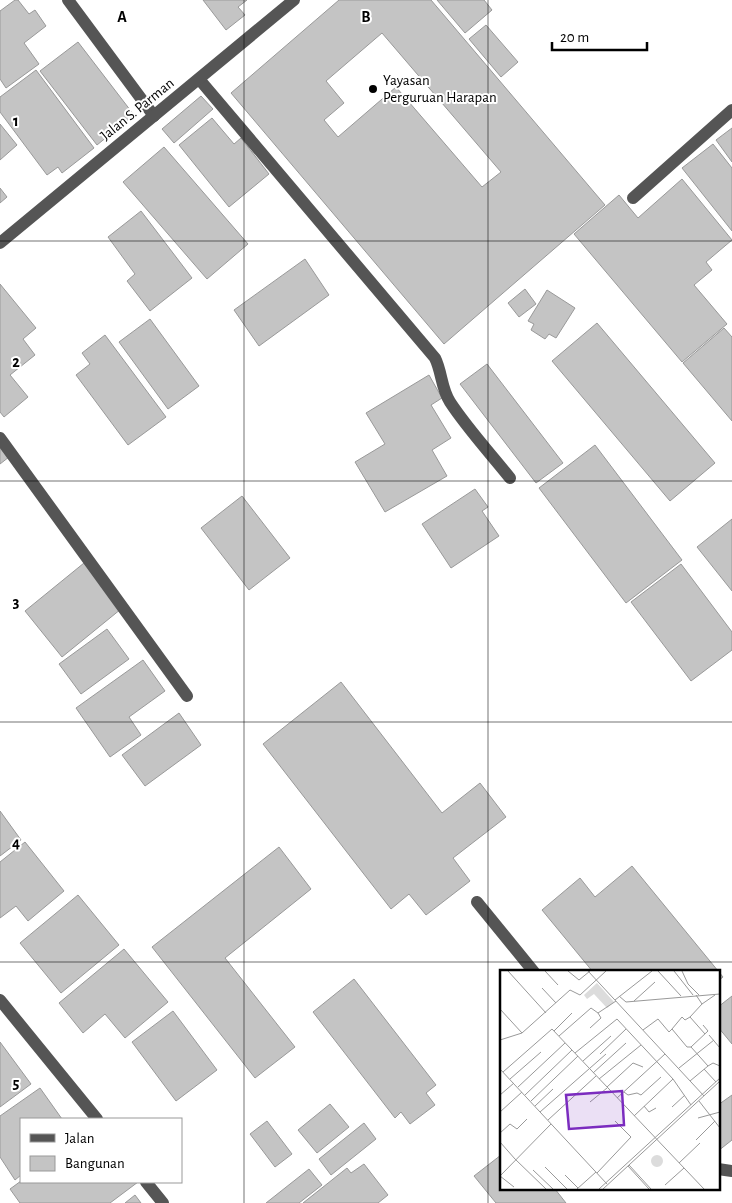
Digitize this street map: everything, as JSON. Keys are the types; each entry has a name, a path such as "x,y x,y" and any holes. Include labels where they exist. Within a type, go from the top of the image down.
{"street":[{"path":"68,0 154,116"},
{"name":"Jalan S. Parman","path":"0,243 294,0"},
{"path":"199,79 434,358 440,368 442,384 449,400 510,478"},
{"path":"633,198 732,110"},
{"path":"0,438 186,696"},
{"path":"477,902 532,970"},
{"path":"0,1000 95,1118"},
{"path":"147,1183 163,1203"}],"building":[{"path":"15,0 18,0 29,14 35,10 46,26 24,43 39,64 6,88 0,79 0,11"},
{"path":"203,0 247,0 238,7 245,15 226,30"},
{"path":"339,0 431,0 605,205 444,344 231,93","holes":["382,33 501,172 482,187 396,87 338,137 324,120 344,103 326,81"]},
{"path":"437,0 484,0 492,10 465,33"},
{"path":"486,25 518,62 501,77 469,39"},
{"path":"78,42 134,115 97,145 40,71"},
{"path":"36,70 94,148 62,173 58,167 47,175 0,112 0,97"},
{"path":"201,96 213,109 174,143 162,129"},
{"path":"212,118 234,144 241,138 269,174 229,207 179,145"},
{"path":"0,124 17,145 0,160"},
{"path":"732,128 732,162 716,140"},
{"path":"713,144 732,168 732,231 682,168"},
{"path":"164,147 248,244 207,279 123,182"},
{"path":"682,179 732,240 706,262 712,270 694,285 727,324 682,362 574,234 619,195 638,218"},
{"path":"0,188 7,197 0,203"},
{"path":"141,211 192,278 150,311 127,281 135,274 108,237"},
{"path":"305,259 329,295 259,346 234,310"},
{"path":"0,284 36,328 23,339 35,355 10,375 28,397 4,417 0,412"},
{"path":"525,289 536,304 519,317 508,303"},
{"path":"547,290 575,308 556,338 549,334 545,339 531,330 534,324 528,321"},
{"path":"150,319 199,386 168,409 119,342"},
{"path":"597,323 715,463 670,501 552,361"},
{"path":"724,328 732,337 732,421 683,363"},
{"path":"105,335 166,417 128,445 76,375 90,364 82,353"},
{"path":"487,364 563,463 536,483 460,384"},
{"path":"429,375 442,398 431,405 451,438 432,450 447,476 385,512 355,462 385,444 366,413"},
{"path":"595,445 682,560 626,603 539,488"},
{"path":"0,447 9,457 0,464"},
{"path":"475,489 488,507 482,511 499,536 451,568 422,524"},
{"path":"242,496 290,558 249,590 201,528"},
{"path":"732,519 732,591 697,547"},
{"path":"84,563 121,609 62,657 25,611"},
{"path":"681,564 732,632 732,650 691,681 631,602"},
{"path":"107,629 129,659 81,694 59,664"},
{"path":"143,660 165,691 129,717 141,735 110,757 76,708"},
{"path":"341,682 442,813 480,783 506,817 453,858 470,881 426,915 409,894 391,909 263,744"},
{"path":"179,713 201,745 145,786 122,755"},
{"path":"0,811 21,840 0,856"},
{"path":"25,842 64,891 28,921 16,906 0,918 0,862"},
{"path":"279,847 311,889 225,958 295,1047 255,1078 152,947"},
{"path":"632,866 717,970 591,970 542,910 580,878 595,897"},
{"path":"78,895 119,945 61,993 20,943"},
{"path":"124,949 168,1002 125,1038 105,1014 83,1033 59,1003"},
{"path":"354,979 436,1085 426,1093 435,1105 410,1124 401,1112 395,1118 313,1012"},
{"path":"732,996 732,1044 720,1029 720,1005"},
{"path":"173,1011 217,1070 176,1101 132,1042"},
{"path":"0,1042 31,1084 0,1107"},
{"path":"40,1088 61,1118 20,1118 20,1176 15,1180 0,1157 0,1116"},
{"path":"732,1095 732,1140 720,1149 720,1104"},
{"path":"330,1104 349,1127 317,1153 298,1130"},
{"path":"267,1121 292,1154 275,1167 250,1134"},
{"path":"364,1123 376,1139 331,1175 319,1159"},
{"path":"500,1156 500,1190 556,1190 566,1203 496,1203 474,1176"},
{"path":"364,1164 388,1195 378,1203 303,1203 347,1168 351,1173"},
{"path":"309,1169 322,1185 299,1203 266,1203"},
{"path":"20,1182 137,1183 110,1203 20,1203 10,1189"},
{"path":"135,1195 141,1203 125,1203"}],"place":[{"name":"Yayasan Perguruan Harapan","path":"373,89"}]}
